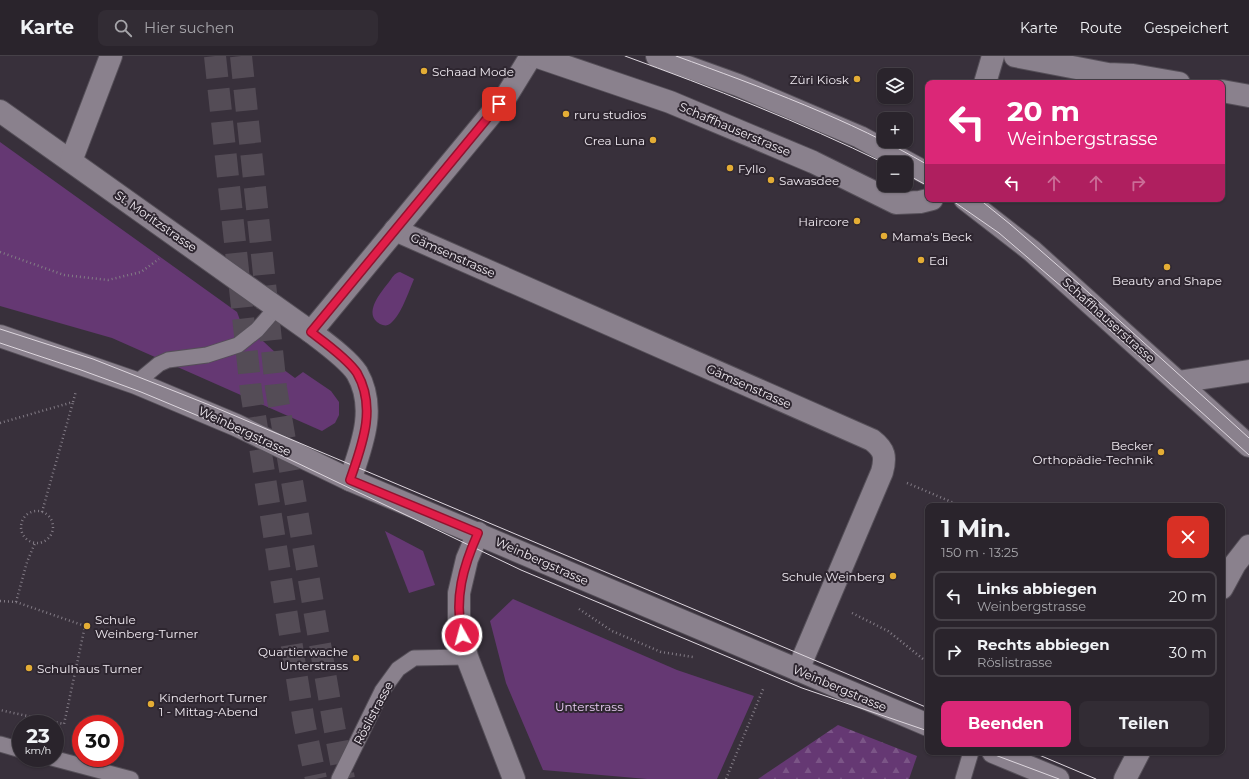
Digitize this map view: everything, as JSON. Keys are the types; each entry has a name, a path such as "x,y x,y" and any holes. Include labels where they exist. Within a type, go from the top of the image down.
{"street":[{"path":"71,161 111,56"},
{"path":"350,480 366,427 367,398 356,373 338,353 311,332 507,95 531,56"},
{"name":"Schaffhauserstrasse","path":"535,56 670,102 813,162 896,203 925,201"},
{"path":"657,56 738,85 860,137 925,172"},
{"path":"986,80 992,56"},
{"path":"1015,56 1108,74 1133,75 1162,80"},
{"path":"1225,92 1249,96"},
{"name":"St. Moritzstrasse","path":"0,111 311,332"},
{"name":"Schaffhauserstrasse","path":"969,202 1032,251 1249,446"},
{"name":"Gämsenstrasse","path":"395,230 872,440 882,447 885,461 882,472 798,670"},
{"name":"Weinbergstrasse","path":"0,336 136,383 236,426 350,480 925,724"},
{"path":"1178,382 1249,371"},
{"path":"478,533 467,559 459,593 459,625 466,657 514,779"},
{"path":"1225,582 1234,564 1249,546"},
{"path":"1000,755 1058,779"},
{"path":"1125,779 1137,755"}],"lane":[{"path":"136,383 159,364 168,360 207,355 238,345 257,330 277,307"},
{"name":"Röslistrasse","path":"338,779 382,691 398,669 414,658 466,657"},
{"path":"0,744 12,747"},
{"path":"963,779 970,755"},
{"path":"64,761 131,779"}],"path":[{"path":"0,252 64,275 108,280 141,272 164,255"},
{"path":"42,512 78,386"},
{"path":"0,423 73,402"},
{"path":"903,481 954,503"},
{"path":"32,512 42,512 48,516 52,523 52,531 49,538 42,542 35,543 25,538 21,529 23,519 32,512"},
{"path":"16,602 27,562 35,543"},
{"path":"0,601 16,602 85,626 64,724 0,710"},
{"path":"575,606 612,631 661,652 700,659"},
{"path":"848,611 888,631 925,660"},
{"path":"726,779 766,682"}],"green space":[{"path":"0,142 237,312 240,320 277,354 272,361 295,378 303,372 331,391 339,402 339,415 335,423 322,431 112,338 0,306"},
{"path":"400,272 414,279 395,319 389,325 381,325 375,320 373,315 375,303 393,276"},
{"path":"385,531 423,551 435,585 409,593"},
{"name":"Unterstrass","path":"513,599 677,670 754,696 717,779 647,779 543,770 506,683 490,621"},
{"path":"838,725 917,756 909,779 758,779"}],"tunnel":[{"path":"215,56 251,391 304,722 316,779"},
{"path":"241,56 276,388 344,779"}],"tram line":[{"path":"625,56 756,106 820,133 877,160"},
{"path":"676,56 836,118 898,148 925,163"},
{"path":"913,178 925,184"},
{"path":"954,202 999,233 1069,293 1249,455"},
{"path":"983,202 1079,284 1249,438"},
{"path":"0,329 93,359 207,404 925,707"},
{"path":"0,343 141,392 201,417 521,570 802,688 925,730"},
{"path":"995,755 1059,779"},
{"path":"1039,755 1096,779"}],"place":[{"name":"Schaad Mode","path":"424,71"},
{"name":"Züri Kiosk","path":"857,79"},
{"name":"ruru studios","path":"566,114"},
{"name":"Crea Luna","path":"653,140"},
{"name":"Fyllo","path":"730,168"},
{"name":"Sawasdee","path":"771,180"},
{"name":"Haircore","path":"857,221"},
{"name":"Mama's Beck","path":"884,236"},
{"name":"Edi","path":"921,260"},
{"name":"Beauty and Shape","path":"1167,267"},
{"name":"Becker Orthopädie-Technik","path":"1161,452"},
{"name":"Schule Weinberg","path":"893,576"},
{"name":"Schule Weinberg-Turner","path":"87,626"},
{"name":"Quartierwache Unterstrass","path":"356,658"},
{"name":"Schulhaus Turner","path":"29,668"},
{"name":"Kinderhort Turner 1 - Mittag-Abend","path":"151,704"}],"route":[{"path":"462,635 459,625 459,593 467,559 478,533 350,480 366,427 367,398 356,373 338,353 311,332 499,104"}]}
